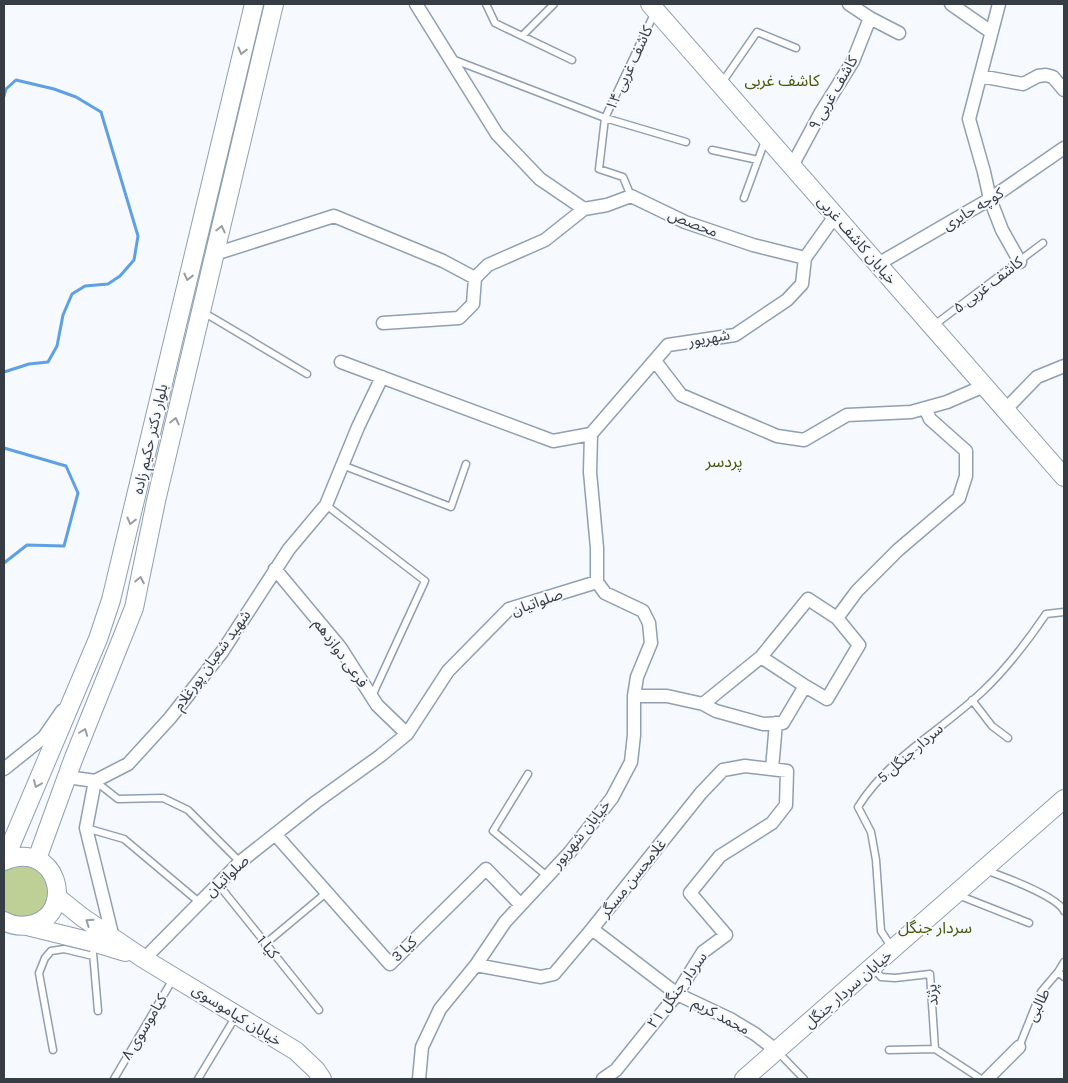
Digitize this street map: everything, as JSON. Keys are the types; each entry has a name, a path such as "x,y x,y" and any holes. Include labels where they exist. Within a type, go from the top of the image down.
{"main road":[{"name":"بلوار دکتر حکیم زاده","path":"4,861 98,639 111,600 254,4"},
{"name":"بلوار دکتر حکیم زاده","path":"37,859 134,608 159,490 274,4"},
{"name":"خیابان کاشف غربی","path":"657,6 721,85 1064,477"},
{"path":"181,306 201,311"},
{"path":"140,484 159,490"},
{"name":"خیابان سردار جنگل","path":"744,1079 1064,799"},
{"path":"4,861 14,857 26,856 37,859 53,875 57,886 57,898 53,908 37,923 27,926 16,926 4,921"},
{"path":"57,898 144,959"},
{"path":"27,926 92,949 144,959"},
{"name":"خیابان کیاموسوی","path":"144,959 296,1051 316,1070 322,1079"}],"street":[{"path":"416,4 498,134 540,179 584,209"},
{"path":"849,4 870,18 899,33"},
{"path":"951,4 991,32"},
{"path":"999,4 969,119 990,199 1002,230 1020,262"},
{"name":"کاشف غربی ۹","path":"792,166 820,114 853,62 870,18"},
{"path":"980,76 1023,84 1038,76 1046,75 1053,77 1064,90"},
{"name":"کوچه حایری","path":"878,264 990,199 1064,148"},
{"path":"383,323 460,318 473,304 475,278 488,265 545,240 584,209 607,205 631,196"},
{"name":"محصص","path":"631,196 685,222 753,245 805,258"},
{"path":"215,254 334,216 443,261 475,278"},
{"name":"شهریور","path":"591,434 668,345 735,334 787,300 802,284 805,258 835,216"},
{"path":"655,361 681,395 777,436 804,440 847,416 911,412 947,402 984,386"},
{"path":"341,362 553,441 591,434 590,472 597,548 597,582"},
{"path":"1005,410 1037,377 1064,366"},
{"name":"شهید شعبان پورغلام","path":"95,781 128,764 170,718 222,652 289,549 326,505 382,377"},
{"path":"837,618 857,591 898,550 959,498 966,476 966,451 930,419 925,408"},
{"name":"فرعی دوازدهم","path":"275,569 340,647 377,705 408,734"},
{"name":"خیابان شهریور","path":"418,1079 422,1047 440,1010 476,965 505,922 570,852 612,798 631,762 634,735 634,696 637,676 650,643 649,623 642,611 605,593 597,582"},
{"name":"صلواتیان","path":"144,959 217,883 240,862 408,734 448,671 509,609 597,582"},
{"path":"703,704 761,657 808,599 837,618 859,645 827,700 761,657"},
{"path":"634,696 667,696 703,704 716,711 763,724 784,723 804,686"},
{"path":"4,769 44,737 76,691"},
{"path":"772,769 776,723"},
{"name":"غلامحسن مسگر","path":"476,965 541,977 554,974 592,930 701,792 723,770 745,766 787,771"},
{"name":"سردار جنگل ۲۱","path":"603,1079 616,1070 677,994 703,952 726,935 690,893 720,856 772,823 786,805 787,771"},
{"path":"67,778 95,781 86,828 113,938"},
{"name":"کیا 3","path":"275,834 390,964 486,869 520,904"},
{"name":"محمد کریم","path":"592,930 677,994 730,1019 755,1034 777,1051"},
{"path":"987,1079 1019,1047"}],"lane":[{"path":"486,4 495,24 572,60"},
{"path":"522,36 554,4"},
{"name":"کاشف غربی ۱۴","path":"631,196 623,176 599,169 605,118 657,6"},
{"path":"721,85 757,32 796,48"},
{"path":"448,57 605,118 686,142"},
{"path":"744,198 766,137"},
{"path":"712,150 758,160"},
{"name":"کاشف غربی ۵","path":"932,327 1044,243"},
{"path":"201,311 307,374"},
{"path":"342,465 451,507 466,464"},
{"path":"326,505 425,581 372,696"},
{"name":"سردار جنگل 5","path":"893,949 881,931 871,832 858,807 870,789 903,755 983,691 1022,649 1046,614 1064,612"},
{"path":"972,700 992,726 1008,738"},
{"path":"528,774 493,832 547,876"},
{"path":"95,781 118,799 162,798 188,810 240,862"},
{"path":"86,828 124,839 199,902"},
{"path":"983,870 1053,900 1064,911"},
{"name":"کیا 1","path":"217,883 319,1010"},
{"path":"265,944 326,893"},
{"path":"956,894 1029,923"},
{"path":"53,1050 39,973 45,958 51,951 92,949 98,1011"},
{"name":"طالبی","path":"1019,1047 1041,992 1061,975 1064,962"},
{"name":"پژند","path":"873,967 881,977 895,978 930,974 936,1049"},
{"name":"کیاموسوی ۸","path":"114,1079 174,976"},
{"path":"198,1079 237,1015"},
{"path":"889,1050 936,1049 981,1079"},
{"path":"777,1051 804,1079"}],"green space":[{"path":"11,863 42,868 52,897 33,920 4,916 4,867"}],"waterway":[{"path":"4,96 6,89 16,80 54,89 76,97 101,112 138,236 134,260 120,276 108,284 85,286 72,294 63,315 57,346 48,362 29,364 4,372"},
{"path":"4,448 66,466 78,493 64,546 27,545 4,563"}],"district":[{"name":"کاشف غربی","path":"782,80"},
{"name":"پردسر","path":"724,461"},
{"name":"سردار جنگل","path":"935,927"}]}
